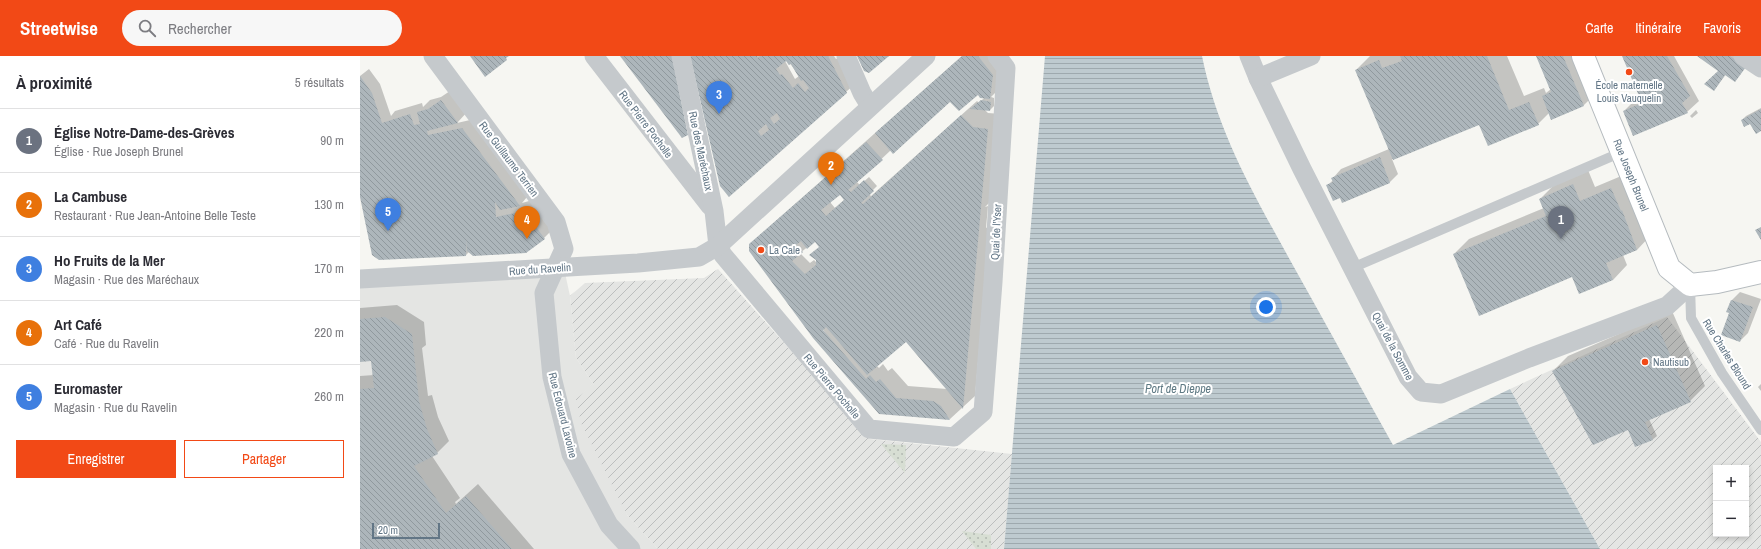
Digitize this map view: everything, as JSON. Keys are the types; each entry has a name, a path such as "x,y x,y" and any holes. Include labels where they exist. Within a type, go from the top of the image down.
{"main road":[{"name":"Rue Joseph Brunel","path":"1583,56 1669,268 1690,285"},
{"path":"1690,285 1717,282 1761,272"}],"street":[{"name":"Rue Guillaume Terrien","path":"433,56 556,222 564,249 556,267"},
{"name":"Rue Pierre Pocholle","path":"594,56 714,211"},
{"name":"Rue des Maréchaux","path":"681,56 702,162 714,211 718,246"},
{"path":"846,56 862,93 870,106"},
{"name":"Rue du Ravelin","path":"360,279 638,263 699,257 718,246 926,56"},
{"name":"Quai de l'Yser","path":"983,412 993,282 1006,68 997,56"},
{"name":"Quai de la Somme","path":"1249,56 1258,78 1352,268 1408,377 1421,392 1441,394 1529,358 1667,306 1690,285"},
{"path":"1258,78 1311,56"},
{"path":"1743,56 1761,68"},
{"name":"Rue Pierre Pocholle","path":"718,246 727,260 869,429 954,437 983,412"},
{"name":"Rue Edouard Lavoine","path":"556,267 544,293 552,377 571,454 609,525 631,549"}],"lane":[{"path":"1352,268 1622,152"},
{"name":"Rue Charles Blound","path":"1690,285 1691,318 1722,373 1761,430"}],"shaded area":[{"path":"718,269 870,439 1012,454 1004,549 658,549 627,515 581,423 576,399 594,385 576,358 570,296 585,283 704,278"},
{"path":"565,273 570,296 576,358 594,385 627,515 658,549 360,549 360,282"},
{"path":"1667,317 1761,442 1761,549 1600,549 1510,389"},
{"path":"881,444 906,445 905,473"},
{"path":"962,531 991,535 991,549 976,549"}],"water":[{"name":"Port de Dieppe","path":"1045,56 1202,56 1218,113 1240,166 1267,218 1393,445 1510,389 1600,549 1004,549"}],"building":[{"path":"470,56 509,56 506,58 507,60 485,77"},
{"path":"620,56 672,56 688,135 682,138"},
{"path":"690,56 757,56 757,58 760,56 828,56 847,93 729,197 720,186","holes":["786,61 789,65 791,64 801,81 803,80 809,88 805,92 798,83 793,88 776,69","777,113 780,119 774,124 770,118","766,124 769,130 761,136 758,131"]},
{"path":"857,56 889,56 869,73 864,71"},
{"path":"962,56 978,56 993,75 990,99 980,98 978,95 959,111 950,102 893,154 875,133"},
{"path":"1400,56 1487,56 1509,110 1529,102 1539,125 1488,146 1479,125 1393,160 1355,70 1379,60 1382,68 1402,61"},
{"path":"1536,56 1563,56 1584,106 1551,120 1542,96 1551,92"},
{"path":"1622,56 1667,56 1690,96 1682,103 1688,113 1633,136 1623,111 1642,103"},
{"path":"1697,56 1730,56 1746,67 1735,82 1725,75 1714,91 1704,84 1718,71"},
{"path":"360,76 372,93 382,123 410,114 414,125 420,124 417,112 428,109 441,100 458,123 427,131 428,135 462,128 520,206 500,210 495,202 496,217 524,211 545,239 526,253 473,256 467,251 467,239 466,256 379,260 372,255 360,197"},
{"path":"981,100 991,102 990,111 970,109"},
{"path":"1761,109 1761,131 1756,134 1750,124 1744,127 1741,120"},
{"path":"961,115 973,127 988,129 963,409 906,342 867,375 826,327 823,330 866,379 870,375 876,382 880,379 896,398 933,401 941,406 950,420 879,414 813,338 749,251 749,244 866,142 883,160 848,190 851,192 864,180 874,191 861,203 863,204","holes":["840,195 844,200 826,216 821,210","801,241 807,249 815,242 819,247 809,255 816,260 816,265 805,274 792,261 803,252 796,245"]},
{"path":"1380,157 1390,183 1342,203 1340,198 1333,201 1326,185 1333,182 1331,178"},
{"path":"1573,184 1580,201 1611,188 1621,211 1622,210 1637,250 1606,263 1613,280 1579,294 1572,277 1479,316 1453,254 1546,216 1539,199"},
{"path":"1761,227 1761,240 1755,230"},
{"path":"1731,300 1753,307 1740,342 1721,335 1729,313 1726,312"},
{"path":"385,317 412,334 419,401 427,429 438,454 414,466 446,513 466,496 512,549 360,549 360,389 374,388 371,361 360,362 360,319"},
{"path":"1657,325 1691,402 1645,422 1653,440 1635,447 1628,430 1593,445 1552,371"}],"place":[{"name":"École maternelle Louis Vauquelin","path":"1629,72"},
{"name":"Ho Fruits de la Mer","path":"719,114"},
{"name":"La Cambuse","path":"831,185"},
{"name":"Euromaster","path":"388,231"},
{"name":"Art Café","path":"527,239"},
{"name":"Église Notre-Dame-des-Grèves","path":"1561,239"},
{"name":"La Cale","path":"761,250"},
{"name":"Nautisub","path":"1645,362"}]}
